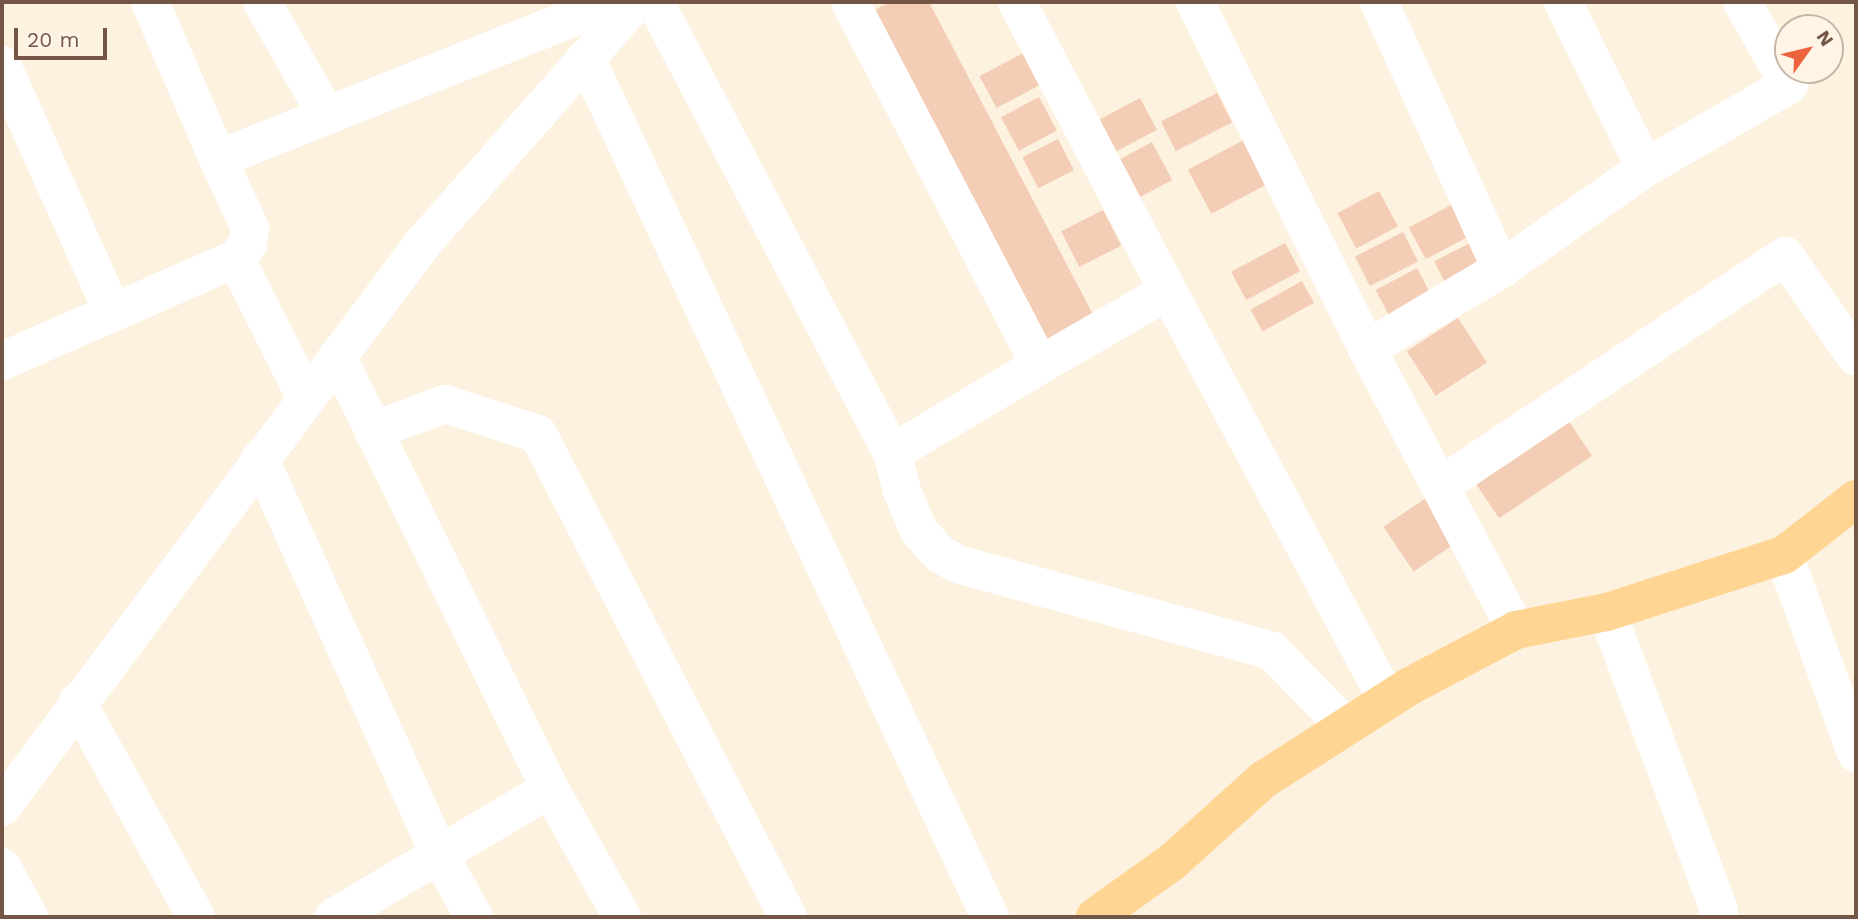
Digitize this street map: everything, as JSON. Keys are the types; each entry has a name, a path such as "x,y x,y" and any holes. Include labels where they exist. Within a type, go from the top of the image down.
{"main road":[{"path":"1095,917 1172,862 1263,780 1387,701 1516,630 1607,612 1784,555 1856,499"}],"street":[{"path":"2,361 236,260 248,244 250,228 150,2"},
{"path":"262,2 327,116"},
{"path":"218,159 613,2"},
{"path":"2,807 77,702 423,243 636,2"},
{"path":"655,2 892,453 902,491 919,531 940,554 957,564 1272,651 1346,727"},
{"path":"850,2 1040,365"},
{"path":"1017,2 1387,701"},
{"path":"1195,2 1367,349 1516,630"},
{"path":"1379,2 1501,269"},
{"path":"1563,2 1645,168"},
{"path":"1367,349 1501,269 1645,168 1789,85 1742,2"},
{"path":"586,58 990,917"},
{"path":"2,65 112,312"},
{"path":"1440,486 1785,256 1856,357"},
{"path":"236,260 306,398"},
{"path":"892,453 1168,291"},
{"path":"337,358 550,789 622,917"},
{"path":"373,431 445,404 538,434 788,917"},
{"path":"260,459 439,854 474,917"},
{"path":"1784,555 1856,753"},
{"path":"1607,612 1719,909 1718,917"},
{"path":"77,702 196,917"},
{"path":"333,917 550,789"},
{"path":"2,867 29,917"}],"building":[{"path":"890,2 929,2 1098,324 1043,353 865,15"},
{"path":"1029,50 1046,82 996,108 980,76"},
{"path":"1217,93 1232,122 1176,151 1161,122"},
{"path":"1039,97 1057,131 1019,151 1001,117"},
{"path":"1140,98 1157,130 1116,151 1099,120"},
{"path":"1255,134 1278,178 1211,214 1188,170"},
{"path":"1058,139 1074,170 1038,188 1022,157"},
{"path":"1152,142 1172,180 1132,201 1112,163"},
{"path":"1379,191 1398,226 1356,248 1338,213"},
{"path":"1453,204 1470,236 1426,259 1409,227"},
{"path":"1103,210 1121,246 1079,267 1061,231"},
{"path":"1403,232 1418,261 1370,286 1355,257"},
{"path":"1476,240 1488,264 1446,285 1434,261"},
{"path":"1285,243 1300,271 1246,300 1231,272"},
{"path":"1417,268 1431,294 1390,317 1376,290"},
{"path":"1302,281 1314,303 1263,331 1250,310"},
{"path":"1458,318 1487,362 1436,396 1407,351"},
{"path":"1568,420 1592,456 1499,518 1475,483"},
{"path":"1429,496 1459,541 1414,572 1383,527"}]}
